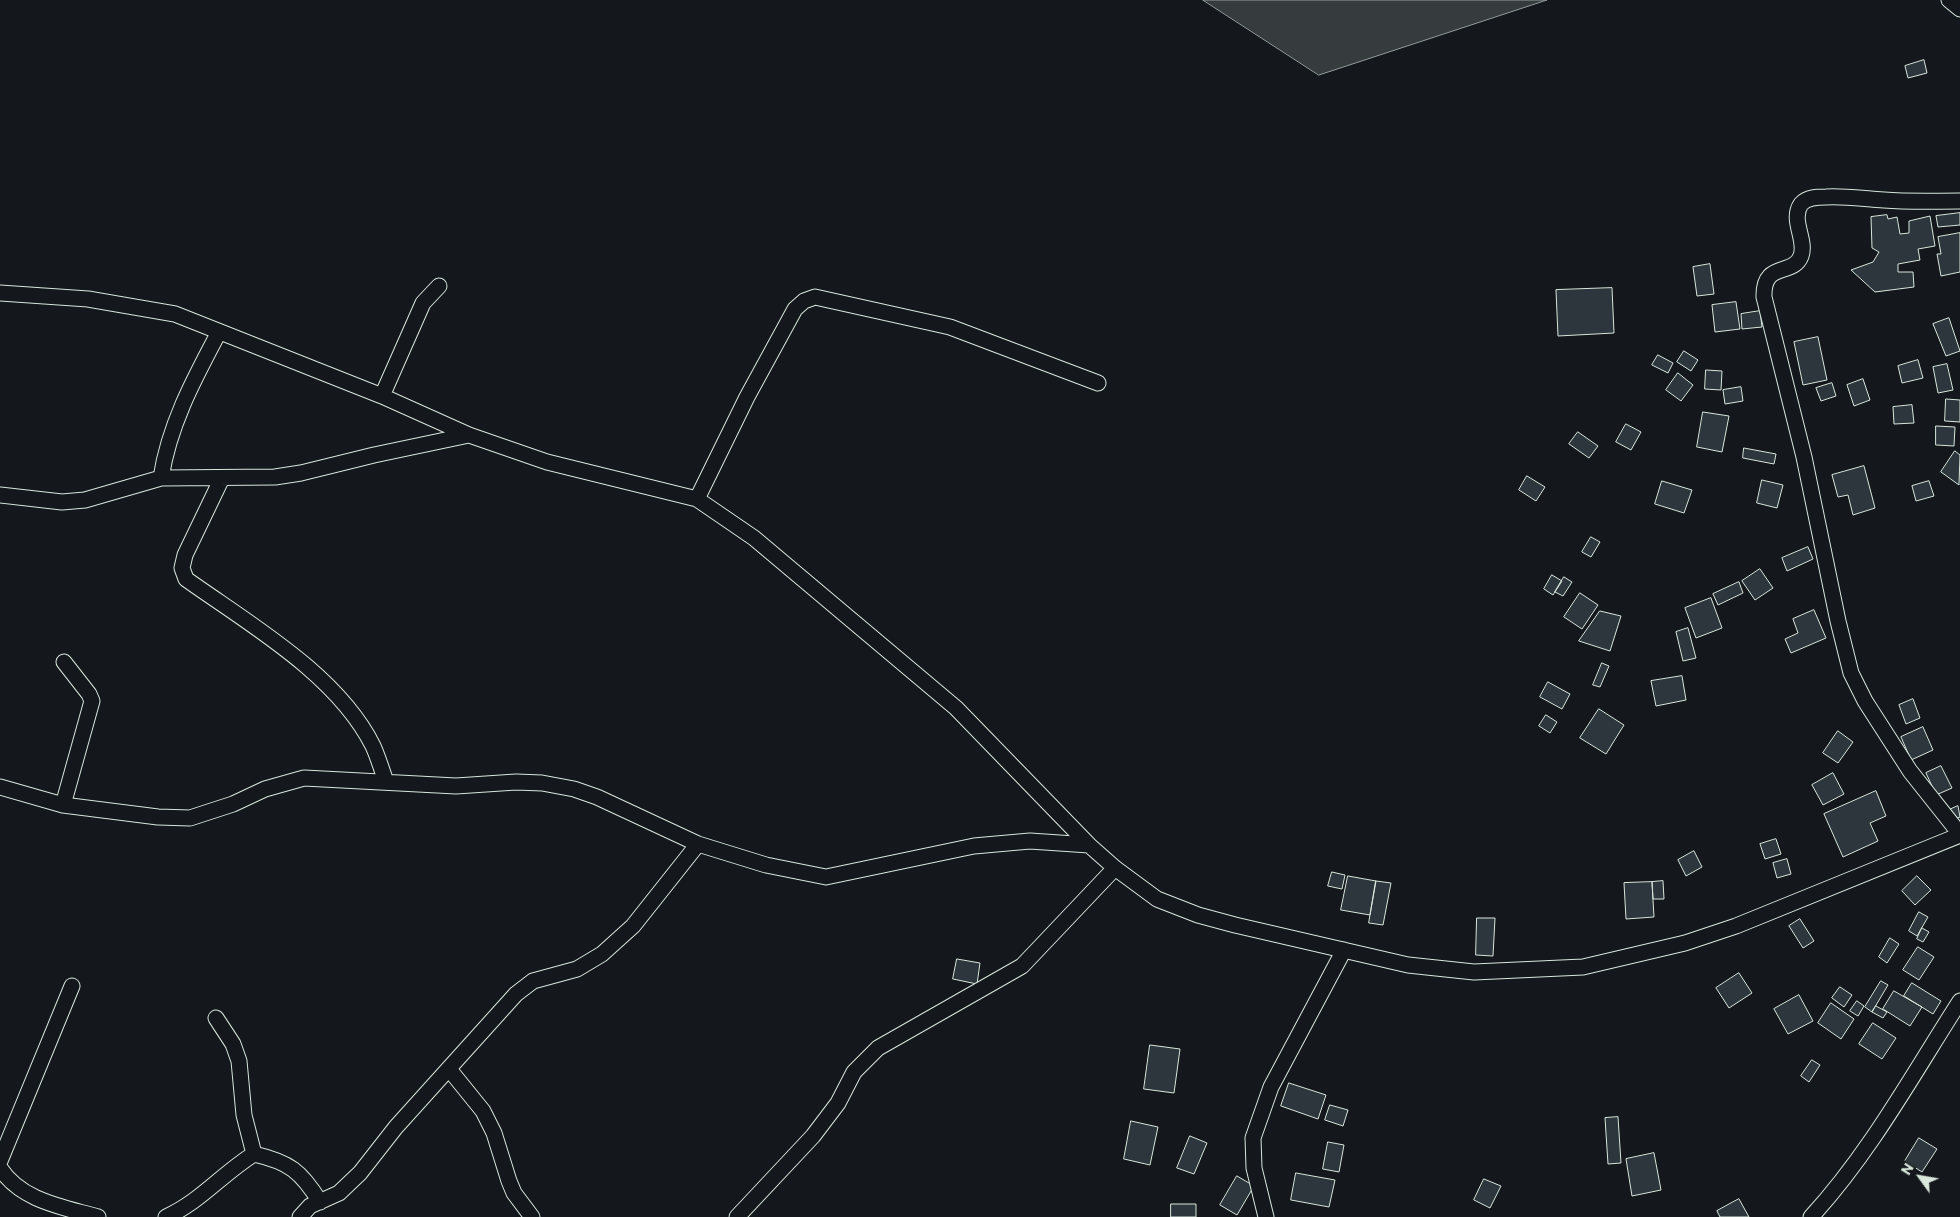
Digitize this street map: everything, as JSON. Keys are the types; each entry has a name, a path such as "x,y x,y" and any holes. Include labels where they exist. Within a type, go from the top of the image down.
{"street":[{"path":"1950,0 1960,10"},
{"path":"0,293 88,299 176,314 382,396 469,435 548,462 697,499 754,538 956,708 1089,845 1115,868 1157,899 1198,915 1408,964 1474,972 1583,967 1685,943 1736,926 1960,835 1910,771 1865,700 1851,673 1838,621 1804,457 1764,297 1764,287 1767,279 1775,271 1796,264 1801,256 1797,214 1802,204 1810,199 1828,196 1912,202 1960,201"},
{"path":"382,396 423,303 439,286"},
{"path":"697,499 747,397 796,309 804,301 815,297 898,314 950,328 1098,383"},
{"path":"161,478 169,437 196,374 218,332"},
{"path":"0,495 62,502 85,500 161,478 275,477 301,473 469,435"},
{"path":"222,478 185,556 182,568 186,578 313,673 348,709 358,723 373,746 386,782"},
{"path":"63,805 92,701 90,694 64,662"},
{"path":"0,787 63,805 158,817 190,818 233,804 265,789 304,778 456,786 516,782 574,789 597,797 698,844 766,865 826,877 974,846 1030,841 1089,845"},
{"path":"300,1217 310,1206 339,1193 360,1173 396,1127 516,994 532,981 577,969 608,949 633,926 698,844"},
{"path":"736,1217 813,1136 838,1103 854,1072 878,1048 1022,966 1115,868"},
{"path":"1266,1217 1254,1168 1253,1138 1271,1087 1344,950"},
{"path":"0,1161 72,986"},
{"path":"1811,1217 1835,1191 1862,1153 1960,1001"},
{"path":"216,1018 233,1044 239,1061 244,1115 254,1154"},
{"path":"449,1068 483,1111 503,1158 509,1181 532,1217"},
{"path":"166,1217 204,1194 232,1168 254,1154 277,1159 294,1168 308,1183 320,1202"},
{"path":"0,1168 7,1180 26,1193 48,1203 98,1217"}],"shaded area":[{"path":"1203,0 1547,0 1319,75"}],"building":[{"path":"1924,60 1927,73 1908,78 1905,66"},
{"path":"1960,213 1960,225 1938,227 1936,216"},
{"path":"1887,215 1888,219 1897,217 1900,234 1909,233 1909,221 1930,216 1935,246 1918,249 1920,260 1898,264 1898,272 1913,272 1914,287 1875,292 1851,270 1873,262 1879,252 1872,248 1871,217"},
{"path":"1960,233 1960,272 1941,276 1937,254 1941,254 1938,237"},
{"path":"1710,264 1714,294 1697,296 1693,267"},
{"path":"1612,288 1614,333 1558,336 1556,290"},
{"path":"1736,302 1740,329 1715,332 1712,305"},
{"path":"1760,311 1762,327 1742,329 1741,314"},
{"path":"1949,318 1960,351 1946,356 1933,324"},
{"path":"1818,337 1827,380 1803,385 1794,342"},
{"path":"1684,351 1698,360 1691,371 1677,362"},
{"path":"1658,355 1673,363 1668,373 1652,365"},
{"path":"1918,360 1923,378 1902,383 1898,366"},
{"path":"1947,364 1953,390 1938,393 1933,367"},
{"path":"1706,370 1722,371 1721,390 1705,389"},
{"path":"1678,373 1693,385 1681,401 1666,390"},
{"path":"1863,379 1870,400 1854,406 1847,385"},
{"path":"1832,383 1836,396 1821,401 1816,388"},
{"path":"1741,387 1743,401 1725,404 1723,390"},
{"path":"1946,399 1960,400 1960,422 1945,421"},
{"path":"1912,405 1914,423 1894,424 1893,407"},
{"path":"1703,412 1729,416 1722,452 1697,447"},
{"path":"1626,424 1641,432 1631,450 1616,442"},
{"path":"1936,426 1955,427 1954,446 1936,445"},
{"path":"1578,432 1598,446 1589,458 1569,444"},
{"path":"1744,448 1776,454 1774,464 1743,458"},
{"path":"1955,451 1960,455 1959,485 1941,472"},
{"path":"1864,466 1875,508 1853,515 1848,495 1838,497 1832,475"},
{"path":"1527,476 1545,487 1536,501 1519,490"},
{"path":"1762,480 1783,485 1777,508 1757,503"},
{"path":"1662,481 1692,490 1684,513 1655,504"},
{"path":"1929,481 1934,496 1916,501 1912,486"},
{"path":"1591,537 1600,542 1591,557 1582,552"},
{"path":"1808,547 1813,559 1787,571 1782,558"},
{"path":"1760,569 1773,588 1755,600 1742,581"},
{"path":"1552,575 1562,581 1553,595 1544,589"},
{"path":"1564,577 1572,582 1563,596 1555,592"},
{"path":"1739,582 1743,593 1718,605 1713,594"},
{"path":"1580,593 1598,605 1582,629 1564,617"},
{"path":"1711,598 1722,628 1696,638 1685,608"},
{"path":"1814,610 1826,638 1791,653 1785,639 1798,633 1793,619"},
{"path":"1600,611 1621,616 1610,651 1579,641"},
{"path":"1688,628 1696,658 1683,661 1676,632"},
{"path":"1602,663 1609,666 1600,687 1593,685"},
{"path":"1682,676 1686,700 1656,706 1651,681"},
{"path":"1548,682 1570,694 1562,709 1540,697"},
{"path":"1913,699 1920,718 1906,724 1899,705"},
{"path":"1599,709 1624,725 1606,754 1580,738"},
{"path":"1546,715 1557,722 1550,733 1539,726"},
{"path":"1923,727 1933,750 1911,760 1901,737"},
{"path":"1838,731 1853,742 1838,763 1823,753"},
{"path":"1941,766 1952,788 1936,795 1926,773"},
{"path":"1833,773 1844,794 1823,805 1812,785"},
{"path":"1876,791 1886,816 1870,823 1878,841 1843,857 1824,814"},
{"path":"1958,806 1960,817 1953,820 1949,810"},
{"path":"1776,839 1781,854 1765,859 1760,844"},
{"path":"1694,851 1702,867 1686,876 1678,860"},
{"path":"1787,859 1791,874 1777,878 1773,863"},
{"path":"1332,872 1345,875 1342,889 1328,886"},
{"path":"1348,876 1376,881 1370,915 1341,910"},
{"path":"1917,876 1931,890 1915,905 1902,891"},
{"path":"1376,881 1391,883 1383,925 1369,923"},
{"path":"1663,881 1664,899 1653,899 1652,882"},
{"path":"1652,882 1654,917 1626,919 1624,883"},
{"path":"1919,912 1928,917 1917,936 1909,931"},
{"path":"1477,918 1495,918 1493,956 1476,955"},
{"path":"1800,919 1814,941 1803,948 1789,926"},
{"path":"1922,928 1929,932 1923,942 1917,939"},
{"path":"1890,938 1899,944 1887,963 1879,957"},
{"path":"1918,947 1934,957 1919,980 1903,970"},
{"path":"957,959 980,963 977,984 953,979"},
{"path":"1739,973 1752,993 1729,1008 1716,988"},
{"path":"1881,981 1888,985 1872,1012 1865,1007"},
{"path":"1912,983 1941,1001 1933,1014 1904,996"},
{"path":"1840,987 1852,995 1844,1007 1832,998"},
{"path":"1894,991 1922,1007 1910,1026 1883,1009"},
{"path":"1799,995 1813,1021 1788,1034 1774,1009"},
{"path":"1857,1001 1864,1006 1858,1016 1850,1011"},
{"path":"1831,1003 1854,1019 1841,1039 1818,1023"},
{"path":"1876,1006 1887,1012 1883,1018 1872,1012"},
{"path":"1873,1023 1896,1038 1882,1059 1859,1044"},
{"path":"1150,1045 1180,1049 1174,1093 1144,1089"},
{"path":"1812,1060 1820,1065 1809,1082 1801,1076"},
{"path":"1289,1083 1326,1095 1318,1119 1281,1106"},
{"path":"1330,1105 1348,1110 1343,1126 1325,1120"},
{"path":"1618,1117 1621,1163 1608,1164 1605,1118"},
{"path":"1131,1121 1158,1127 1150,1165 1124,1159"},
{"path":"1190,1136 1207,1143 1194,1174 1177,1168"},
{"path":"1919,1138 1937,1149 1922,1172 1905,1161"},
{"path":"1328,1142 1344,1145 1339,1172 1323,1169"},
{"path":"1654,1153 1661,1190 1632,1196 1626,1159"},
{"path":"1296,1173 1335,1180 1329,1207 1291,1200"},
{"path":"1237,1176 1254,1186 1237,1215 1220,1205"},
{"path":"1484,1179 1501,1186 1490,1208 1474,1200"},
{"path":"1739,1199 1749,1217 1720,1217 1717,1211"},
{"path":"1171,1204 1196,1204 1196,1217 1171,1217"}]}
